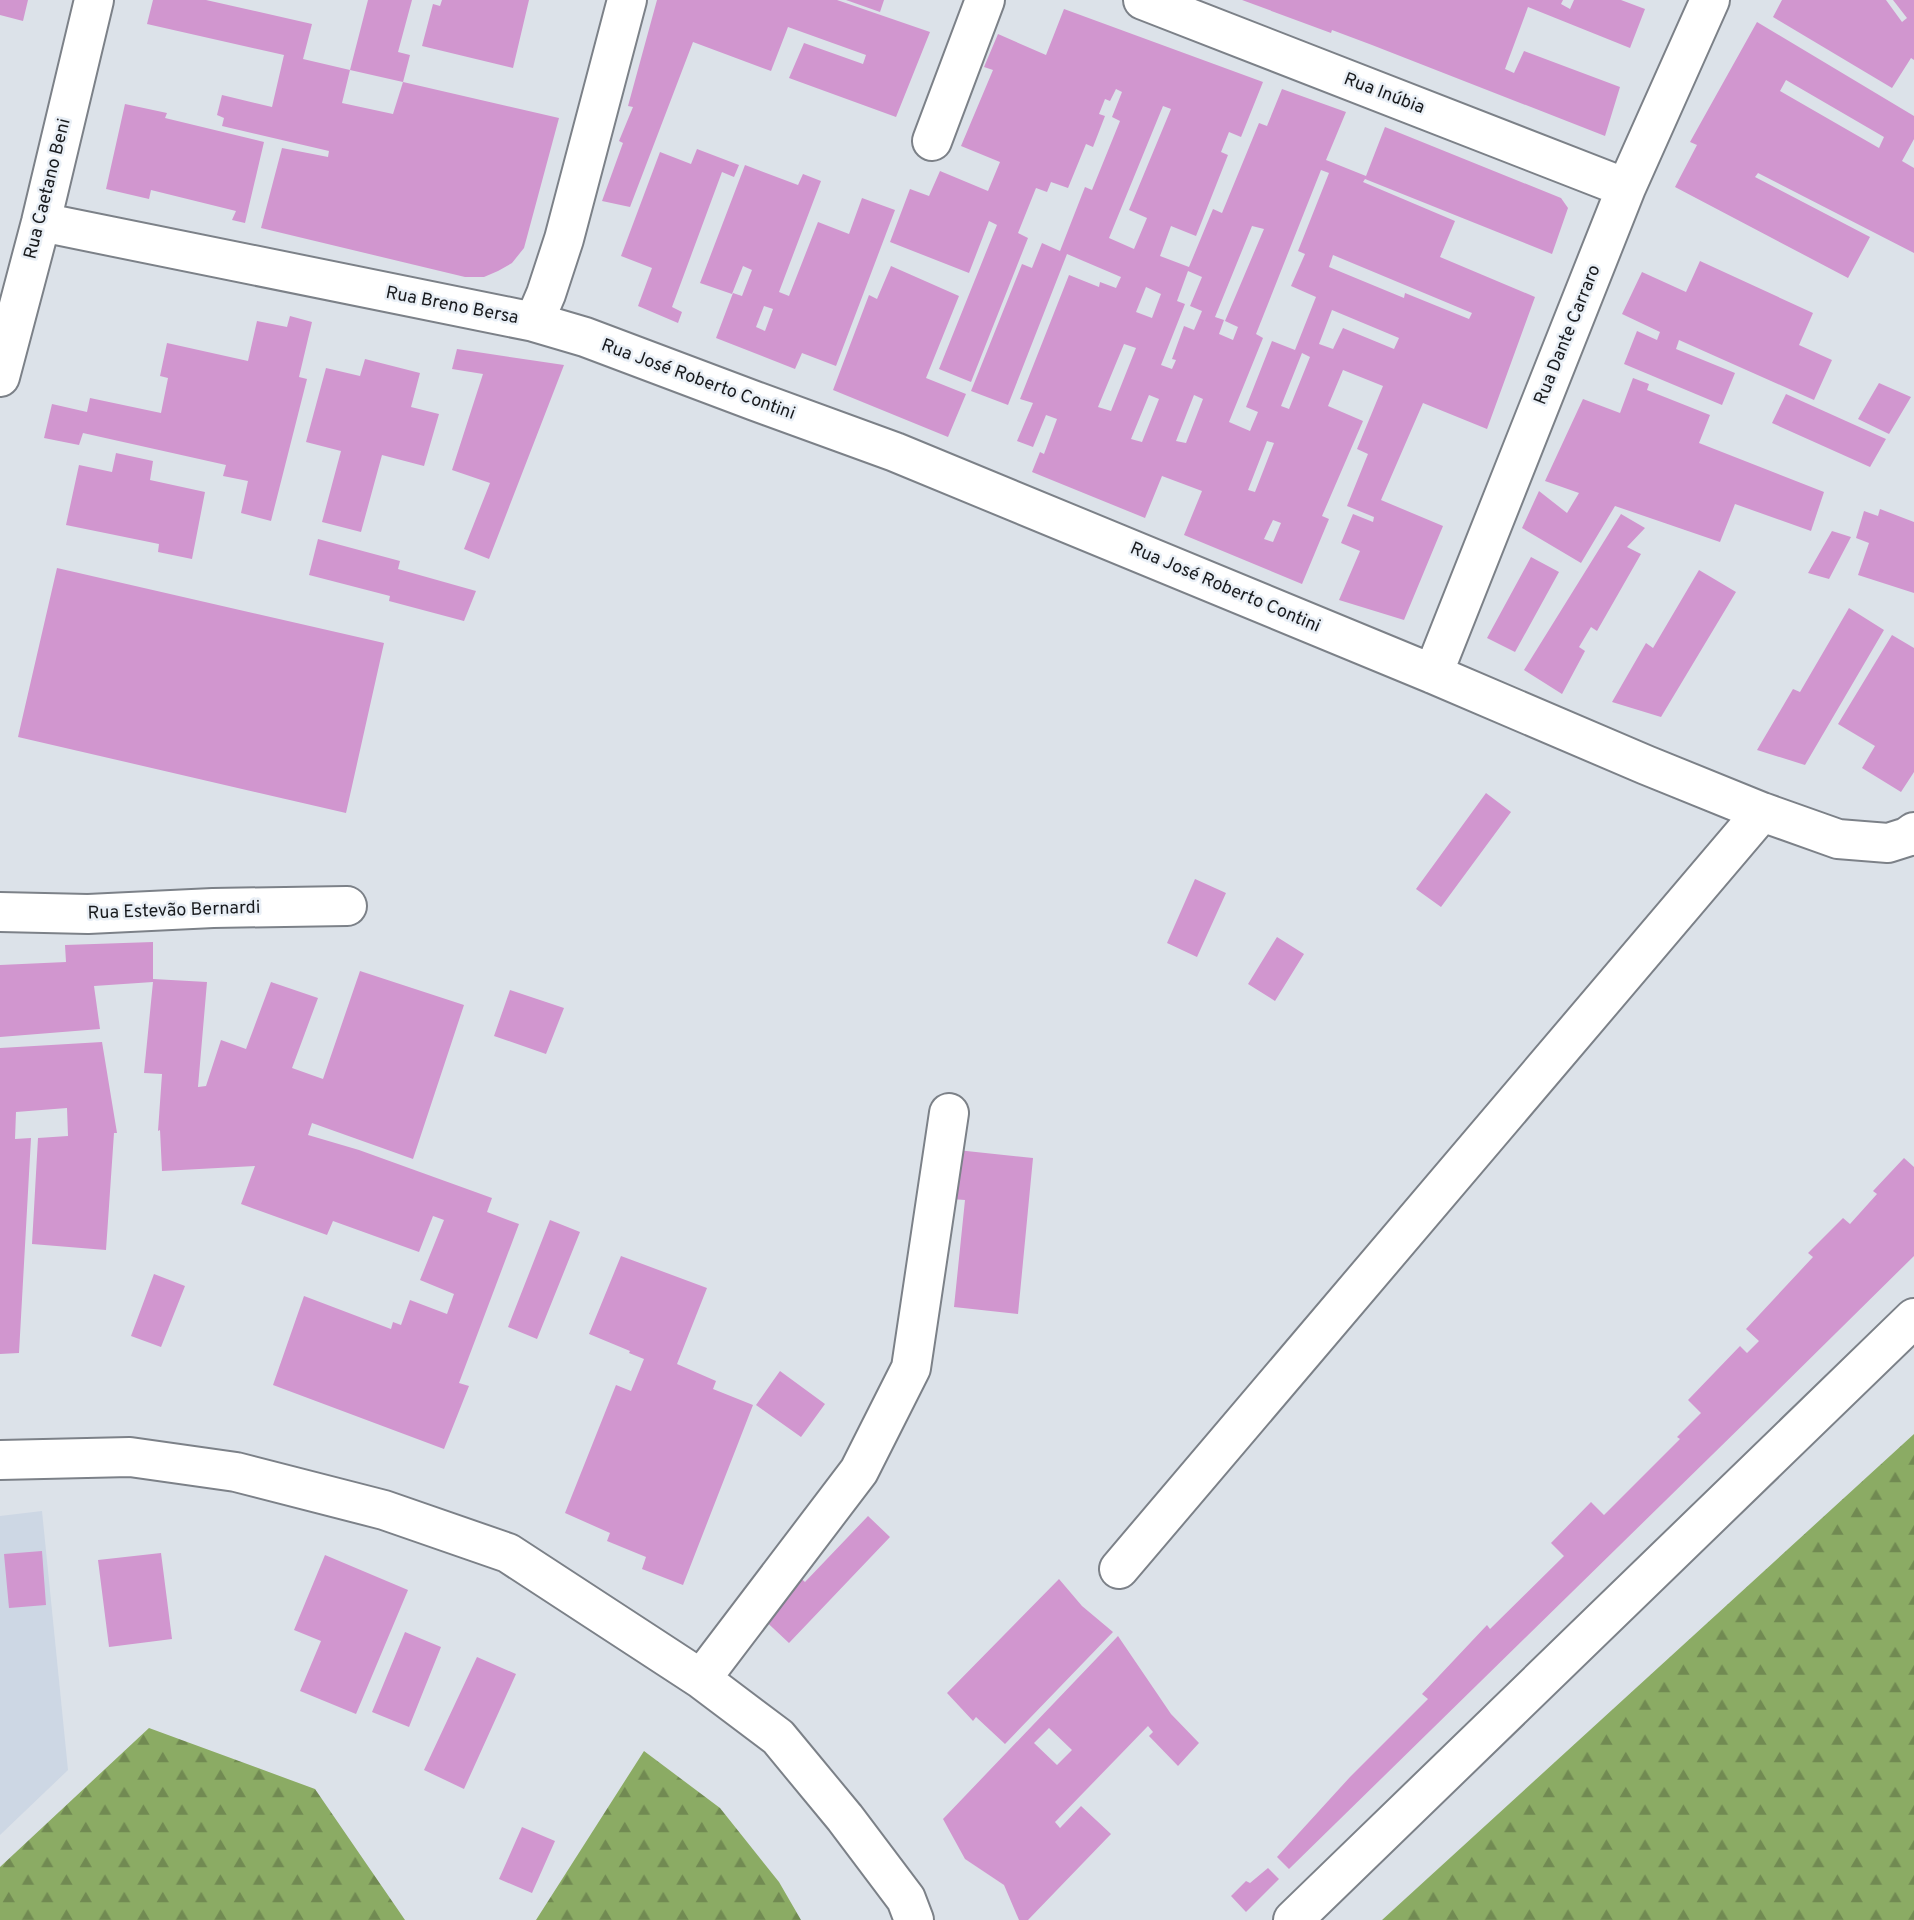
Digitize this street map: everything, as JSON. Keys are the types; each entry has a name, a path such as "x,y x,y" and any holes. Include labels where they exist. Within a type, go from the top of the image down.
{"street":[{"name":"Rua Caetano Beni","path":"0,377 41,222 94,0"},
{"name":"Rua Breno Bersa","path":"41,222 534,322 564,239 627,0"},
{"path":"932,141 985,0"},
{"name":"Rua Inúbia","path":"1143,0 1626,188"},
{"name":"Rua Dante Carraro","path":"1433,674 1626,188 1710,0"},
{"name":"Rua José Roberto Contini","path":"534,322 628,353 895,452 1762,812 1838,839 1888,843 1908,837 1914,832"},
{"path":"1119,1570 1762,812"},
{"name":"Rua Estevão Bernardi","path":"0,912 88,914 214,908 347,906"},
{"path":"701,1679 859,1471 911,1368 949,1113"},
{"path":"1293,1920 1914,1318"},
{"path":"0,1460 130,1457 236,1472 384,1510 508,1553 701,1679 778,1737 898,1888 914,1920"}],"shaded area":[{"path":"42,1511 68,1770 0,1835 0,1516"}],"green space":[{"path":"1914,1434 1914,1920 1382,1920"},
{"path":"149,1728 315,1789 405,1920 0,1920 0,1867"},
{"path":"644,1751 720,1808 779,1882 801,1920 536,1920"}],"building":[{"path":"0,0 28,0 23,21 0,15"},
{"path":"153,0 206,0 312,24 303,59 350,70 342,103 393,114 403,82 559,118 524,248 512,263 498,271 484,277 465,277 261,228 282,148 328,157 329,151 222,126 224,118 217,115 222,95 272,107 284,55 147,24"},
{"path":"368,0 412,0 398,52 410,55 403,82 350,70"},
{"path":"442,0 529,0 513,68 422,46 433,4 440,6"},
{"path":"657,0 837,0 930,32 896,117 789,78 804,43 863,64 866,55 788,27 771,71 693,42 630,207 602,201 623,143 619,141 633,107 628,106"},
{"path":"846,0 884,0 880,12"},
{"path":"1242,0 1563,0 1561,4 1570,9 1574,0 1621,0 1645,9 1630,48 1528,7 1505,69 1514,73 1524,51 1620,87 1605,136 1332,30 1331,33"},
{"path":"1782,0 1886,0 1902,22 1907,18 1893,0 1914,0 1914,60 1911,58 1892,88 1773,17"},
{"path":"1064,9 1263,82 1241,137 1229,132 1221,152 1228,155 1196,236 1171,226 1160,256 1189,267 1213,209 1222,213 1259,123 1267,126 1282,89 1346,112 1326,160 1366,176 1385,127 1561,198 1568,208 1552,254 1365,179 1363,182 1455,221 1440,257 1535,297 1487,429 1423,403 1381,500 1443,526 1404,620 1339,600 1360,551 1341,543 1353,514 1373,522 1374,517 1347,506 1368,454 1357,449 1383,386 1343,370 1328,406 1363,421 1322,516 1329,519 1302,584 1184,535 1202,491 1162,476 1145,518 1032,472 1040,452 1044,454 1057,419 1046,415 1033,447 1017,441 1033,403 1020,399 1069,275 1099,287 1100,282 1116,288 1121,277 1067,254 1008,405 971,391 1022,264 1032,268 1042,243 1060,251 1085,187 1092,190 1120,121 1112,117 1122,92 1116,89 1110,101 1105,99 1099,114 1105,116 1093,147 1086,144 1068,188 1051,182 1047,192 1036,188 1018,233 1028,238 971,382 939,369 997,225 989,221 969,273 890,242 910,189 929,196 940,171 988,191 1000,162 961,146 993,70 984,67 998,34 1046,55","holes":["1163,106 1171,109 1129,210 1147,218 1134,249 1109,238","1321,170 1329,173 1298,251 1305,254 1291,286 1316,297 1295,350 1272,341 1246,407 1258,412 1250,431 1229,422 1263,338 1256,334","1252,226 1264,229 1225,321 1238,327 1233,340 1219,334 1224,320 1215,317","1333,255 1472,313 1469,319 1405,293 1404,298 1329,267","1188,271 1202,277 1190,306 1202,311 1194,330 1184,326 1172,359 1176,360 1172,369 1161,365 1185,304 1177,301","1146,287 1161,294 1152,318 1136,312","1332,310 1399,338 1394,349 1343,328 1333,349 1319,344","1124,344 1136,348 1111,411 1098,407","1302,353 1310,357 1289,409 1281,406","1149,395 1159,399 1142,442 1131,439","1194,395 1203,399 1186,443 1176,441","1267,441 1274,443 1255,492 1248,490","1273,520 1281,523 1273,542 1264,539"]},
{"path":"1757,22 1914,116 1914,139 1902,161 1914,168 1914,253 1758,173 1755,177 1870,237 1848,278 1675,187 1697,145 1690,142","holes":["1786,80 1884,137 1879,148 1780,91"]},
{"path":"125,104 167,113 165,118 264,142 245,223 232,220 236,211 151,190 149,199 106,189"},
{"path":"697,149 739,165 734,177 722,172 672,307 682,312 678,323 638,306 652,268 621,256 660,152 691,164"},
{"path":"745,165 798,185 803,174 821,181 779,292 789,296 818,222 849,234 862,198 895,210 836,366 802,353 795,369 716,338 733,293 742,296 752,270 743,266 732,294 700,283","holes":["764,306 773,309 765,331 756,327"]},
{"path":"1700,261 1813,313 1799,345 1832,360 1814,400 1679,340 1676,349 1735,373 1722,405 1624,364 1637,331 1657,340 1660,332 1622,314 1642,272 1686,292"},
{"path":"891,266 959,296 926,378 966,394 948,437 833,390 869,295 877,299"},
{"path":"290,316 312,322 299,377 307,379 271,521 241,513 248,481 223,476 226,465 83,433 79,445 44,438 52,404 87,412 90,398 161,413 168,378 160,376 167,343 248,361 257,321 287,327"},
{"path":"457,349 564,365 489,559 464,549 490,483 452,470 483,374 452,369"},
{"path":"365,359 420,373 411,407 439,414 424,466 382,455 361,532 322,522 341,451 306,442 326,368 360,376"},
{"path":"1633,378 1649,384 1647,390 1710,415 1699,443 1824,492 1811,531 1735,504 1720,542 1615,506 1581,563 1522,528 1539,491 1567,513 1579,493 1545,481 1583,399 1620,413"},
{"path":"1879,383 1911,397 1889,434 1858,419"},
{"path":"1786,394 1886,439 1870,467 1772,423"},
{"path":"116,453 153,461 150,480 205,492 192,559 158,552 159,544 66,525 79,465 112,472"},
{"path":"1880,509 1914,522 1914,593 1858,575 1869,543 1856,538 1864,511 1878,516"},
{"path":"1621,514 1645,528 1627,547 1641,554 1597,631 1591,627 1579,647 1585,651 1562,694 1524,670"},
{"path":"1832,531 1851,537 1829,579 1808,573"},
{"path":"318,539 400,561 398,569 476,591 464,621 389,601 390,596 309,575"},
{"path":"1531,557 1559,572 1515,652 1487,638"},
{"path":"57,568 384,643 346,813 18,737"},
{"path":"1699,570 1736,592 1661,717 1612,702 1646,643 1653,648"},
{"path":"1849,608 1884,630 1805,765 1757,750 1793,689 1800,692"},
{"path":"1892,635 1914,648 1914,772 1901,792 1862,768 1875,746 1838,724"},
{"path":"1486,793 1511,812 1441,907 1416,889"},
{"path":"1195,879 1226,893 1197,957 1167,943"},
{"path":"1277,937 1304,954 1275,1001 1248,984"},
{"path":"153,942 153,979 207,982 198,1087 206,1086 221,1040 246,1049 271,982 318,998 292,1068 323,1079 360,971 464,1005 413,1159 312,1123 308,1135 359,1150 492,1198 487,1212 519,1224 459,1383 469,1386 444,1449 273,1385 304,1296 391,1329 393,1322 401,1325 410,1300 447,1314 454,1294 420,1280 444,1220 433,1216 419,1252 333,1221 327,1235 241,1204 255,1166 162,1171 160,1130 158,1131 162,1074 144,1073 153,982 94,986 100,1029 0,1037 0,965 66,962 65,945"},
{"path":"510,990 564,1008 546,1054 494,1036"},
{"path":"102,1042 117,1133 114,1133 106,1250 32,1244 38,1138 68,1136 67,1108 16,1112 15,1139 31,1138 19,1353 0,1354 0,1048"},
{"path":"957,1150 1033,1158 1018,1314 954,1307 965,1200 952,1199"},
{"path":"1904,1158 1914,1167 1914,1256 1289,1869 1277,1857 1350,1777 1428,1699 1422,1694 1487,1625 1490,1629 1564,1556 1551,1543 1591,1502 1604,1515 1680,1439 1677,1437 1701,1413 1688,1400 1740,1346 1747,1353 1759,1341 1746,1329 1813,1257 1808,1253 1843,1218 1850,1224 1877,1194 1873,1191"},
{"path":"550,1220 580,1232 537,1339 508,1327"},
{"path":"621,1256 707,1288 677,1364 716,1381 713,1389 753,1405 683,1585 642,1569 646,1557 607,1541 610,1533 565,1513 616,1385 631,1391 644,1359 589,1334"},
{"path":"154,1274 185,1286 161,1347 131,1336"},
{"path":"780,1371 825,1404 801,1437 756,1405"},
{"path":"868,1516 890,1537 789,1643 759,1615 797,1575 805,1582"},
{"path":"42,1551 46,1605 9,1608 4,1554"},
{"path":"161,1553 172,1639 109,1647 98,1560"},
{"path":"325,1555 408,1590 356,1714 300,1691 321,1641 294,1630"},
{"path":"1059,1579 1082,1606 1113,1632 1005,1744 976,1717 973,1721 947,1693"},
{"path":"405,1632 441,1647 409,1727 372,1712"},
{"path":"1118,1636 1171,1714 1199,1743 1178,1766 1149,1736 1153,1732 1148,1726 1055,1822 1060,1828 1081,1806 1111,1834 1028,1920 1019,1920 1004,1885 965,1859 943,1819","holes":["1049,1728 1072,1750 1057,1765 1034,1743"]},
{"path":"477,1657 516,1674 464,1789 424,1770"},
{"path":"522,1827 555,1841 532,1893 499,1879"},
{"path":"1268,1868 1279,1879 1246,1912 1231,1896 1246,1881 1250,1883"}]}
